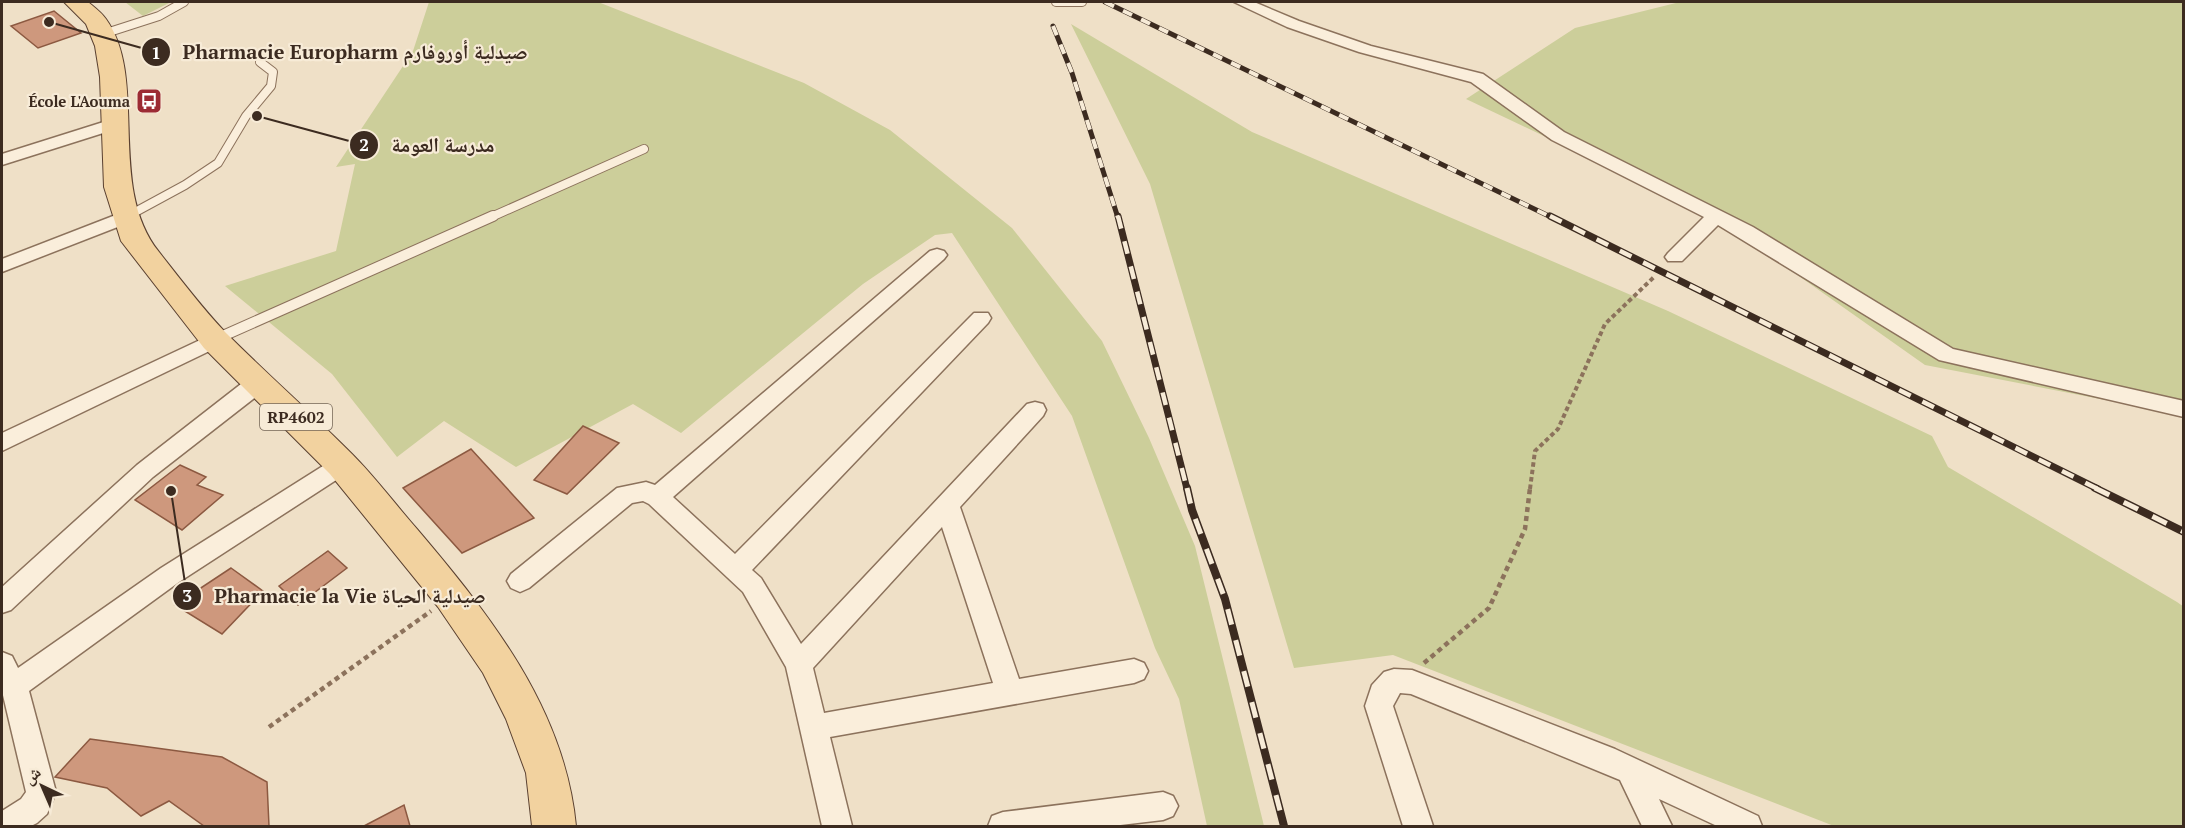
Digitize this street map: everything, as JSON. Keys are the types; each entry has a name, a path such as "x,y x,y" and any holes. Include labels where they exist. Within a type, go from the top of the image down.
{"main road":[{"name":"RP4602","path":"75,2 96,21 104,34 112,77 118,187 135,241 215,340 342,465 451,596 497,661 525,714 547,773 554,826"}],"street":[{"path":"1242,2 1293,24 1365,49 1477,78 1558,136 1746,231 1947,355 2184,409"},
{"path":"2,160 113,124"},
{"path":"1676,257 1716,216"},
{"path":"2,266 126,217"},
{"path":"657,496 937,255"},
{"path":"736,570 981,318"},
{"path":"2,443 215,340"},
{"path":"2,602 145,471 258,383"},
{"path":"799,665 1035,410"},
{"path":"2,826 32,809 38,803 41,792 8,675 342,465"},
{"path":"520,581 625,495 639,491 657,496 752,585 799,665 837,826"},
{"path":"947,505 1011,692"},
{"path":"814,727 1134,671"},
{"path":"1418,826 1379,706 1387,687 1394,681 1402,681 1630,769 1747,826"},
{"path":"1630,769 1657,826"},
{"path":"1003,826 1163,806"}],"lane":[{"path":"104,34 159,16 184,2"},
{"path":"1056,2 1062,4 1082,2"},
{"path":"126,217 185,185 218,163 246,116 271,86 273,72 260,62"},
{"path":"215,340 644,149"}],"path":[{"path":"1402,681 1489,608 1525,529 1535,451 1558,429 1605,324 1654,277"},
{"path":"269,727 451,596"}],"green space":[{"path":"125,2 171,2 143,16"},
{"path":"429,2 598,2 804,83 890,130 1012,228 1102,341 1149,438 1195,546 1264,826 1207,826 1179,699 1155,648 1072,416 952,233 935,235 863,284 681,433 633,404 516,467 444,421 397,457 332,374 225,286 336,251 355,164 336,167 413,51"},
{"path":"1680,2 2183,2 2183,415 1925,365 1718,219 1466,99 1575,28"},
{"path":"1071,24 1252,132 1668,311 1932,436 1948,467 2184,607 2183,826 1834,826 1393,655 1294,668 1150,184"}],"building":[{"path":"54,11 81,33 38,48 11,26"},
{"path":"583,426 619,443 567,494 534,480"},
{"path":"471,449 534,518 462,553 403,488"},
{"path":"180,465 206,477 197,485 223,495 182,530 135,500"},
{"path":"328,551 347,568 298,605 279,586"},
{"path":"231,568 263,591 222,634 175,605"},
{"path":"90,739 222,757 267,782 269,826 204,826 169,801 141,816 107,788 55,777"},
{"path":"404,805 410,826 364,826"}],"railway":[{"path":"1105,2 1553,218"},
{"path":"1053,26 1072,73 1118,218"},
{"path":"1118,216 1187,489"},
{"path":"1550,216 2098,489"},
{"path":"1187,488 1192,510 1225,599 1284,826"},
{"path":"2095,488 2184,532"}],"place":[{"name":"Pharmacie Europharm صيدلية أوروفارم","path":"49,22"},
{"name":"École L'Aouma","path":"149,101"},
{"name":"مدرسة العومة","path":"257,116"},
{"name":"Pharmacie la Vie صيدلية الحياة","path":"171,491"}]}
